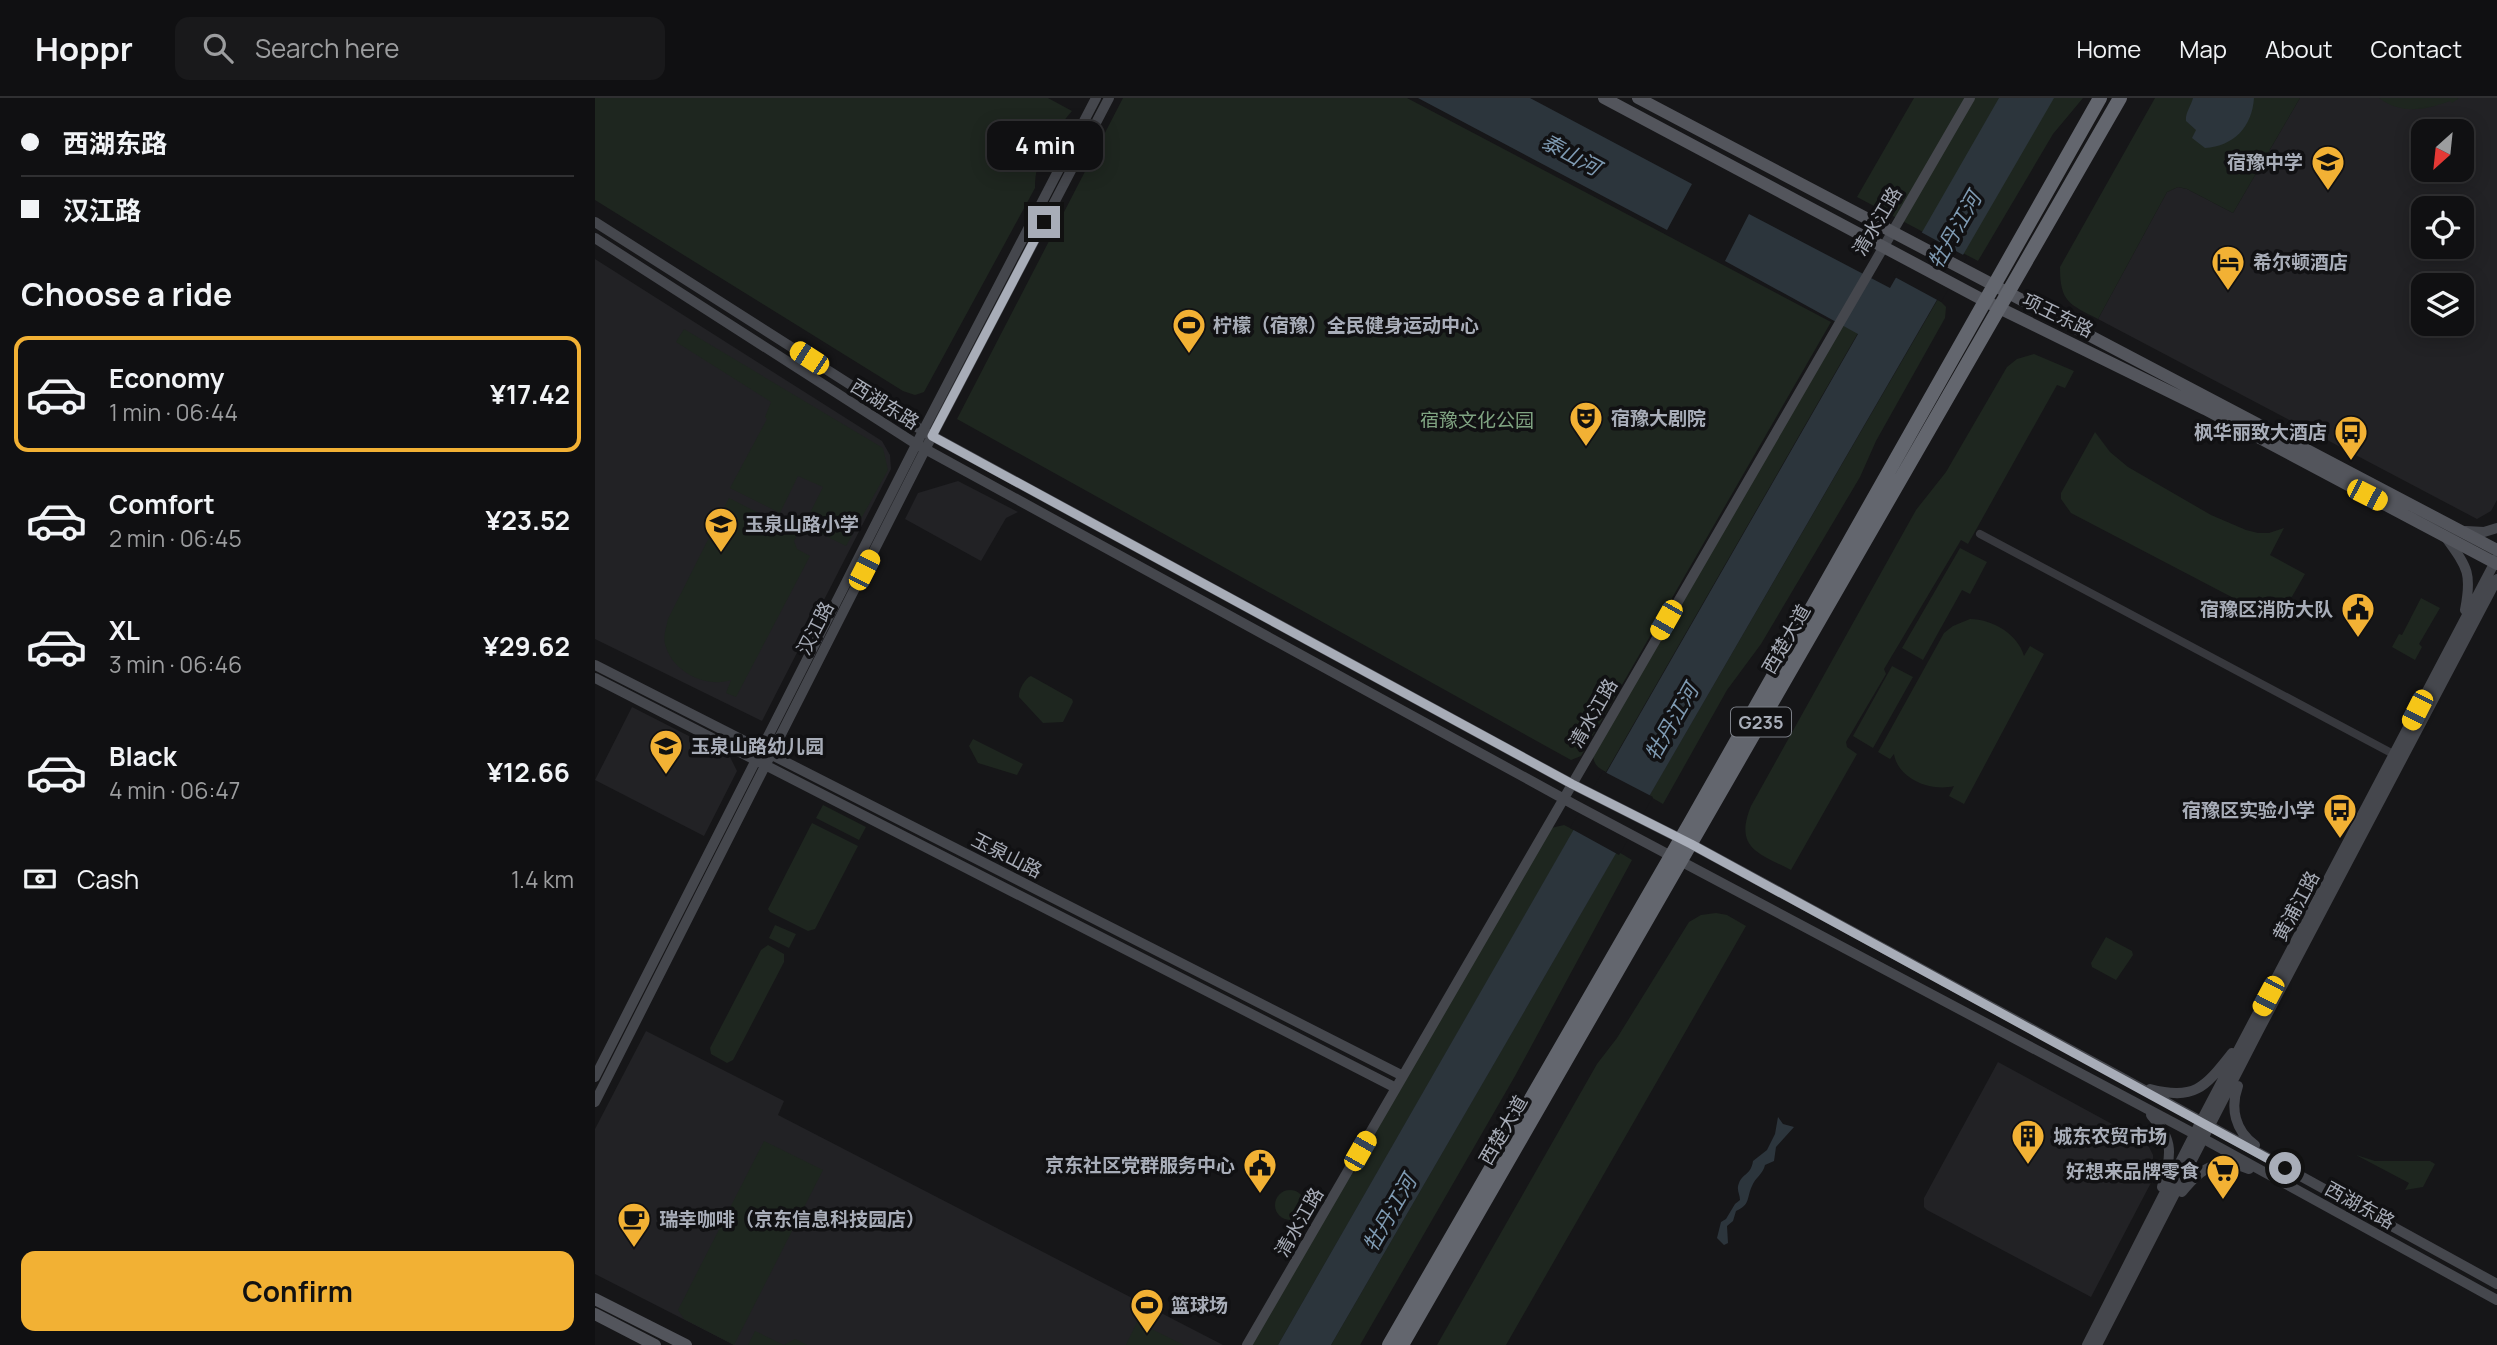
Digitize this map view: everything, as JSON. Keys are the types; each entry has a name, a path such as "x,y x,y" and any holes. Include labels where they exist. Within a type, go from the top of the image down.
{"highway":[{"name":"西楚大道","path":"1992,304 1993,285 2100,98"},
{"name":"西楚大道","path":"1389,1345 1686,842 1992,304 2007,293 2120,98"},
{"name":"西楚大道","path":"1402,1345 1675,859"}],"main road":[{"name":"项王东路","path":"1604,98 1992,304 2449,531"},
{"name":"项王东路","path":"1638,98 1975,275 2497,559"},
{"path":"595,1298 686,1345"},
{"path":"595,1314 655,1345"}],"street":[{"name":"汉江路","path":"595,1102 766,752 1096,98"},
{"name":"汉江路","path":"928,433 1109,98"},
{"name":"清水江路","path":"1247,1345 1970,98"},
{"name":"西湖东路","path":"595,222 928,433 1572,784 1686,842 2117,1075 2497,1284"},
{"name":"西湖东路","path":"595,237 921,447 1641,841 2199,1137 2497,1300"},
{"path":"2449,531 2484,533 2497,528"},
{"path":"2449,531 2468,571 2467,623"},
{"path":"1980,534 2399,757"},
{"name":"黄浦江路","path":"2097,1345 2161,1211 2399,757 2497,559"},
{"name":"黄浦江路","path":"2467,623 2497,579"},
{"path":"2467,623 2497,594"},
{"name":"玉泉山路","path":"595,665 1403,1076"},
{"name":"玉泉山路","path":"595,678 1396,1088"},
{"name":"汉江路","path":"595,1077 761,763"},
{"path":"2117,1075 2150,1089 2175,1094 2189,1093 2204,1086 2255,1030"},
{"path":"2255,1030 2234,1095 2234,1114 2243,1135 2250,1142 2307,1180"},
{"path":"2110,1090 2151,1115 2163,1127 2169,1143 2169,1160 2161,1211"},
{"path":"2161,1211 2193,1178 2205,1168 2217,1164 2246,1167 2300,1192"},
{"name":"黄浦江路","path":"2087,1345 2161,1211"}],"shaded area":[{"path":"2300,98 2497,98 2497,500 2491,511 2477,519 2098,319 2167,192 2178,187 2233,213"},
{"name":"玉泉山路小学","path":"595,259 882,441 890,455 891,469 762,721 595,639"},
{"path":"958,481 1018,512 1006,518 981,561 905,519 918,493"},
{"name":"玉泉山路幼儿园","path":"632,707 730,757 737,771 704,836 595,780"},
{"path":"646,1031 784,1101 778,1115 1223,1345 734,1345 595,1274 595,1129"},
{"name":"城东农贸市场","path":"1998,1062 2147,1143 2153,1155 2154,1177 2091,1297 1924,1207 1924,1198"}],"green space":[{"path":"595,98 1048,98 1072,111 1046,146 1038,166 1035,188 924,392 915,395 903,391 595,200"},
{"name":"宿豫文化公园","path":"1123,98 1407,98 1831,322 1581,756 1571,760 957,419"},
{"path":"1914,98 2083,98 2053,134 1978,261 1857,197"},
{"path":"2155,98 2300,98 2233,213 2187,189 2178,187 2167,192 2098,319 2073,305 2064,295 2060,267"},
{"path":"2379,98 2459,98 2452,103 2450,101 2432,107 2405,109"},
{"path":"1938,299 1946,307 1945,318 1876,441 1860,477 1761,644 1727,690 1663,804 1649,796"},
{"path":"1841,324 1858,333 1606,772 1596,765 1593,753"},
{"path":"684,329 883,448 888,470 846,546 804,525 823,487 798,476 780,513 730,488 767,419 765,417 771,402 676,342"},
{"path":"2034,354 2074,371 2065,388 2057,385 1968,544 1961,540 1884,669 1886,674 1846,742 1847,747 1857,754 1791,870 1768,859 1747,840 1746,820 1751,806 1916,510 1946,472 2007,367 2017,359"},
{"path":"2095,432 2110,452 2128,467 2211,515 2258,533 2284,528 2270,555 2305,574 2282,614 2275,617 2266,615 2071,513 2061,499 2061,493"},
{"path":"729,498 798,533 794,541 797,549 810,556 736,697 726,693 731,680 712,682 684,671 670,656 664,640 668,619"},
{"path":"1960,548 1987,562 1970,594 1962,590 1923,660 1902,648"},
{"path":"2421,598 2440,608 2419,644 2422,647 2415,660 2392,647 2399,634 2402,635"},
{"path":"1970,619 2003,629 2016,641 2024,656 2030,646 2044,654 1964,804 1949,796 1954,786 1935,787 1917,782 1902,770 1894,754 1890,759 1878,752 1944,633"},
{"path":"1892,666 1913,677 1873,748 1853,736"},
{"path":"1031,676 1072,699 1063,722 1043,723 1019,697 1022,685"},
{"path":"973,739 1023,764 1017,775 978,763 969,746"},
{"path":"823,805 866,827 859,840 816,818"},
{"path":"812,823 858,846 815,929 808,931 768,909"},
{"path":"1564,825 1574,830 1278,1345 1250,1345 1551,828"},
{"path":"1617,851 1632,860 1515,1076 1360,1345 1331,1345"},
{"path":"1701,915 1727,915 1746,926 1506,1345 1437,1345 1597,1064 1617,1038 1689,922"},
{"path":"775,925 796,934 789,948 769,938"},
{"path":"2106,937 2132,951 2133,955 2116,980 2092,967 2091,963"},
{"path":"768,945 784,954 784,962 733,1060 727,1063 711,1054 710,1048 761,950"},
{"path":"764,1141 823,1170 734,1345 684,1319 678,1310"},
{"path":"2356,1155 2375,1161 2430,1161 2435,1164 2423,1187 2405,1190 2409,1183"},
{"path":"1290,1190 1301,1194 1305,1205 1301,1216 1290,1220 1279,1216 1275,1205 1279,1194"},
{"path":"1137,1322 1184,1345 1126,1345"},
{"path":"755,1331 784,1345 748,1345"},
{"path":"795,1339 807,1345 784,1345"}],"water":[{"name":"泰山河","path":"1418,98 1530,98 1692,184 1667,230"},
{"name":"牡丹江河","path":"1999,98 2054,98 1331,1345 1278,1345 1858,334 1725,261 1749,214 1890,288"},
{"path":"2193,98 2254,98 2250,118 2240,133 2225,143 2205,148 2192,138 2196,130 2186,121"},
{"path":"1778,1117 1783,1124 1794,1127 1776,1147 1774,1161 1765,1165 1753,1183 1746,1203 1736,1211 1733,1221 1727,1226 1728,1243 1724,1245 1717,1238 1721,1222 1740,1200 1739,1183 1751,1169 1753,1161 1767,1150 1775,1134"}],"pier":[{"path":"1919,231 1967,257 1941,302 1893,276"},
{"path":"1603,771 1653,797 1619,855 1570,828"}],"place":[{"name":"宿豫中学","path":"2328,192"},
{"name":"希尔顿酒店","path":"2228,292"},
{"name":"柠檬（宿豫）全民健身运动中心","path":"1189,355"},
{"name":"宿豫大剧院","path":"1586,448"},
{"name":"枫华丽致大酒店","path":"2351,462"},
{"name":"玉泉山路小学","path":"721,554"},
{"name":"宿豫区消防大队","path":"2358,639"},
{"name":"玉泉山路幼儿园","path":"666,776"},
{"name":"宿豫区实验小学","path":"2340,840"},
{"name":"城东农贸市场","path":"2028,1166"},
{"name":"京东社区党群服务中心","path":"1260,1195"},
{"name":"好想来品牌零食","path":"2223,1201"},
{"name":"瑞幸咖啡（京东信息科技园店）","path":"634,1249"},
{"name":"篮球场","path":"1147,1335"}],"route":[{"path":"1044,222 932,436 1572,784 1691,844 2285,1168"}]}
